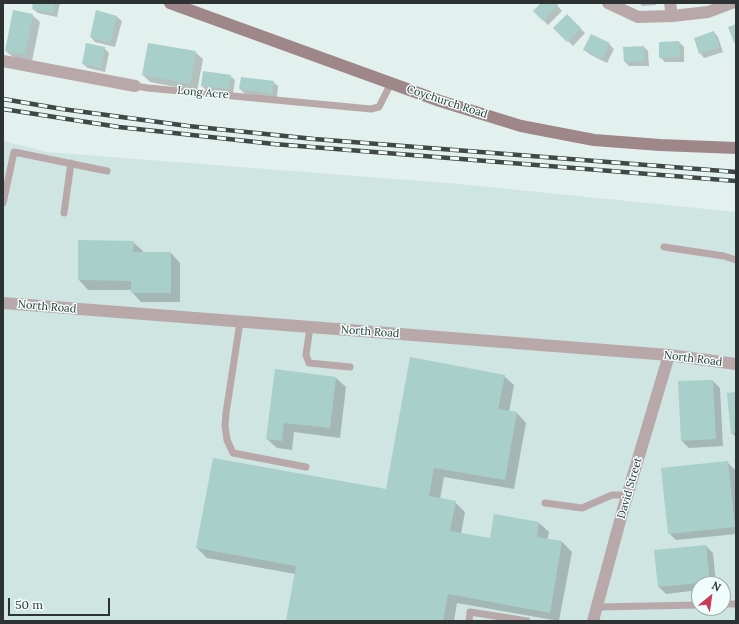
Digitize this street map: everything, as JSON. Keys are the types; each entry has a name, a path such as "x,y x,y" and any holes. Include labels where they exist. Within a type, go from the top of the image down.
{"main road":[{"name":"Coychurch Road","path":"170,3 448,103 521,126 594,140 660,145 736,148"}],"street":[{"path":"608,3 638,17 672,16 708,12 732,3"},
{"path":"670,3 672,16"},
{"name":"Long Acre","path":"3,61 135,86"},
{"name":"North Road","path":"3,303 669,355 736,364"},
{"name":"David Street","path":"593,621 669,355"}],"lane":[{"name":"Long Acre","path":"135,86 371,109 379,107 391,83"},
{"path":"3,203 14,152 107,171"},
{"path":"64,213 71,164"},
{"path":"664,247 724,256 736,260"},
{"path":"240,322 226,413 225,426 227,440 233,453 306,467"},
{"path":"310,327 306,355 309,362 350,367"},
{"path":"545,503 582,508 612,495 628,495"},
{"path":"597,607 691,605"},
{"path":"468,621 470,612 527,621"}],"shaded area":[{"path":"3,141 47,152 459,184 736,212 736,621 3,621"}],"building":[{"path":"33,3 55,3 53,13 32,9"},
{"path":"541,3 556,3 558,5 543,21 533,11"},
{"path":"13,10 33,14 25,55 5,51"},
{"path":"96,10 117,16 110,43 90,37"},
{"path":"567,14 581,28 567,42 553,28"},
{"path":"736,24 736,42 734,43 728,27"},
{"path":"714,31 719,47 699,54 694,38"},
{"path":"591,34 610,43 602,59 583,50"},
{"path":"679,41 680,57 659,58 659,42"},
{"path":"86,43 105,47 101,68 82,64"},
{"path":"148,43 196,51 190,84 142,75"},
{"path":"644,46 645,61 624,62 623,47"},
{"path":"203,71 231,75 229,89 201,86"},
{"path":"241,77 274,81 272,94 239,89"},
{"path":"78,240 134,241 133,252 171,252 171,293 131,293 131,281 78,280"},
{"path":"410,357 505,375 498,409 517,412 505,480 434,468 429,496 456,501 450,531 490,538 494,514 539,522 537,537 562,541 550,613 448,594 443,621 286,621 296,566 196,548 213,458 386,489"},
{"path":"275,369 336,377 330,428 284,423 282,441 266,439"},
{"path":"713,380 716,439 681,441 678,381"},
{"path":"736,392 736,433 731,434 727,393"},
{"path":"728,461 735,527 668,534 661,468"},
{"path":"706,545 709,576 691,576 691,584 658,587 654,550"}],"railway":[{"path":"3,99 62,109 188,126 314,139 736,172"},
{"path":"3,109 119,127 274,144 736,181"}]}
